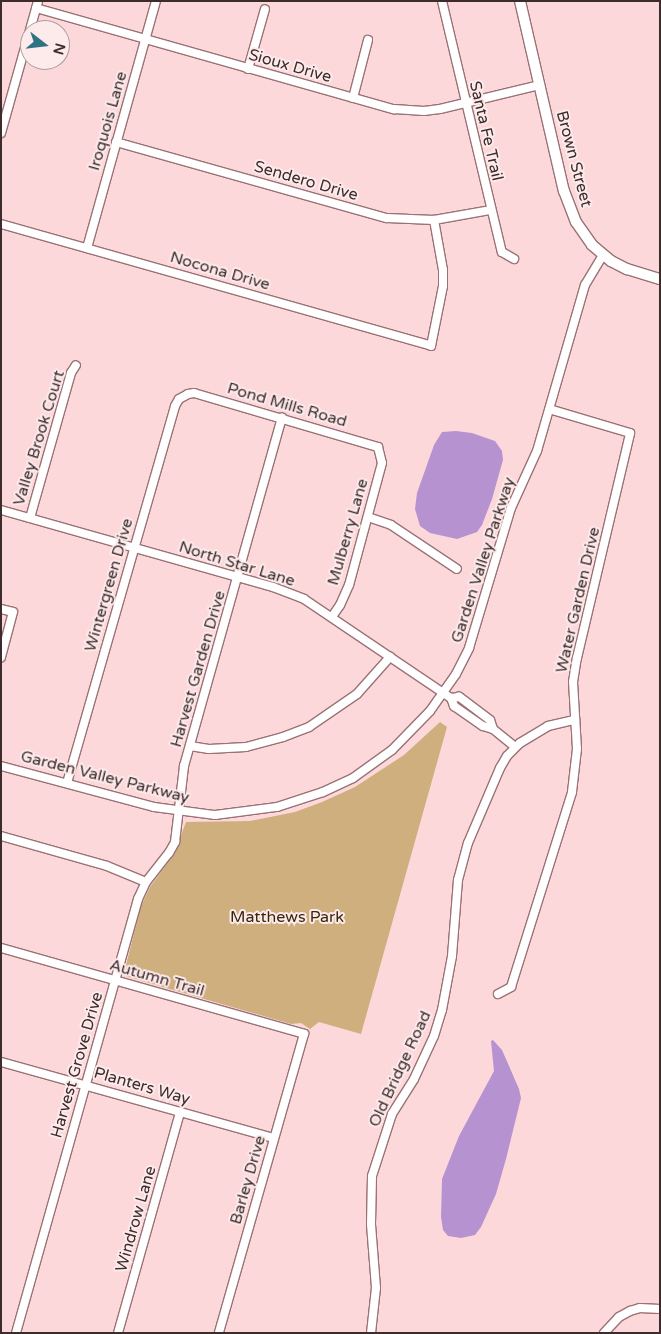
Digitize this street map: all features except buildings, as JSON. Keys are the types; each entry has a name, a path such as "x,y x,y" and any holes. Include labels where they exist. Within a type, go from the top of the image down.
{"main road":[{"name":"Brown Street","path":"520,1 564,191 572,214 588,240 603,255 627,269 660,278"}],"street":[{"name":"Iroquois Lane","path":"87,248 156,1"},
{"name":"Santa Fe Trail","path":"442,1 502,252 514,259"},
{"name":"Sioux Drive","path":"37,5 146,39 352,98 410,111 440,109 466,104 540,85"},
{"path":"1,133 37,5"},
{"path":"248,68 265,8"},
{"path":"352,98 368,40"},
{"name":"Sendero Drive","path":"116,142 387,218 434,220 491,210"},
{"name":"Nocona Drive","path":"1,224 431,346 443,286 443,270 434,220"},
{"name":"Garden Valley Parkway","path":"1,766 179,812 215,815 262,810 293,803 338,786 392,750 416,727 456,674 474,635 509,515 537,451 584,285 603,255"},
{"name":"Valley Brook Court","path":"30,518 71,372 76,365"},
{"name":"Pond Mills Road","path":"183,397 194,393 373,444 381,453"},
{"name":"Wintergreen Drive","path":"67,783 175,406 183,397"},
{"name":"Water Garden Drive","path":"498,994 511,987 572,792 577,749 573,682 630,433 548,409"},
{"name":"Harvest Garden Drive","path":"179,812 182,779 190,746 282,418"},
{"name":"Mulberry Lane","path":"332,616 340,605 348,585 382,463 381,453"},
{"name":"North Star Lane","path":"1,510 289,593 332,616 451,698 454,706 482,726 493,729 515,747"},
{"path":"368,517 391,525 457,569"},
{"path":"1,609 13,612 1,657"},
{"path":"190,746 210,749 246,747 283,737 309,727 357,694 390,657"},
{"name":"Old Bridge Road","path":"371,1333 376,1288 370,1224 372,1176 392,1114 414,1078 434,1036 448,984 457,889 462,861 500,768 515,747 548,726 575,720"},
{"name":"Harvest Grove Drive","path":"16,1333 138,899 146,882 169,853 175,842 179,812"},
{"path":"1,836 120,870 146,882"},
{"name":"Autumn Trail","path":"1,948 304,1034"},
{"name":"Barley Drive","path":"219,1333 304,1034"},
{"name":"Planters Way","path":"1,1062 86,1084 274,1138"},
{"name":"Windrow Lane","path":"118,1333 180,1112"},
{"path":"604,1333 619,1317 630,1311 640,1308 660,1309"}],"green space":[{"name":"Matthews Park","path":"440,722 447,727 361,1034 319,1022 310,1029 301,1023 291,1024 125,976 124,973 141,906 150,887 174,854 186,822 250,821 295,812 322,802 355,787 404,755"}],"shaded area":[{"path":"442,432 472,433 495,441 502,451 503,460 492,499 482,525 477,532 457,539 430,533 420,526 415,509 417,493 434,445"},
{"path":"493,1040 502,1050 521,1098 496,1194 481,1227 475,1235 461,1238 448,1236 443,1230 441,1217 442,1179 459,1136 494,1071 491,1041"}]}
